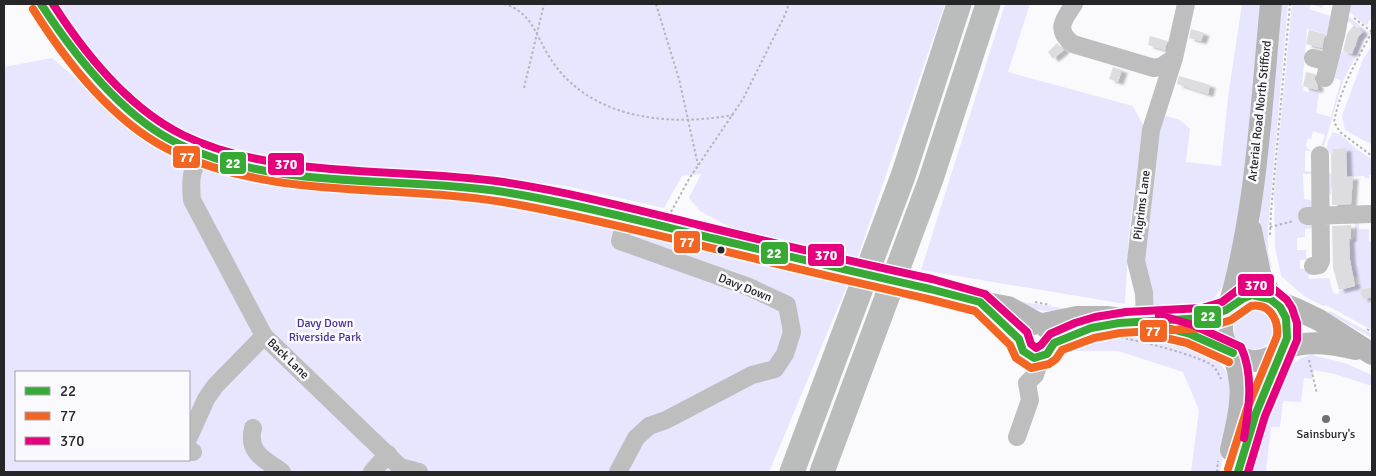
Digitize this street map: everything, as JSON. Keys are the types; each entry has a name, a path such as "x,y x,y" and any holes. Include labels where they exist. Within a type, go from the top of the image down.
{"highway":[{"path":"792,472 903,176 959,4"},
{"path":"822,472 931,179 988,4"}],"main road":[{"path":"40,4 93,74 139,118 177,143 201,153 243,166 274,172 478,188 504,192 626,218 1008,307 1043,326"},
{"name":"Arterial Road North Stifford","path":"1228,309 1238,275 1249,219 1271,4"},
{"name":"Arterial Road North Stifford","path":"1249,219 1260,274 1273,300"},
{"path":"980,302 1019,339 1024,327 1030,324 1079,332 1106,325 1202,318 1228,309 1240,299 1249,296 1262,296 1296,308 1370,352"},
{"path":"1238,472 1256,413 1287,338 1288,323 1283,310 1273,300"},
{"path":"1223,464 1237,425 1241,392 1240,377 1233,353 1225,342 1222,331 1228,309"},
{"path":"1145,322 1190,334 1247,361 1258,362 1269,359 1282,348 1300,343 1329,344 1370,352"}],"street":[{"path":"1074,4 1062,26 1064,35 1070,42 1154,68 1162,66 1174,58"},
{"name":"Pilgrims Lane","path":"1145,322 1144,293 1136,261 1151,130 1174,58 1186,4"},
{"path":"1322,66 1347,10"},
{"path":"1154,68 1164,90"},
{"name":"Back Lane","path":"201,153 193,168 190,182 192,200 264,336 400,467 419,472"},
{"path":"1313,266 1319,265 1322,261 1314,216 1320,155"},
{"path":"1314,216 1372,214"},
{"name":"Davy Down","path":"618,472 636,438 649,426 666,420 752,375 775,369 785,354 792,332 787,305 749,287 620,241 626,218"},
{"path":"1017,437 1030,400 1027,383 1036,375 1043,326"},
{"path":"190,446 206,399 215,386 264,336"},
{"path":"253,428 252,444 254,449 258,455 282,472"},
{"path":"372,472 388,454"}],"path":[{"path":"504,4 515,7 535,27 549,56 564,78 584,94 617,110 652,118 688,120 733,115"},
{"path":"524,88 544,4"},
{"path":"656,4 676,70 698,165"},
{"path":"668,218 689,179 743,99 789,4"},
{"path":"1270,235 1290,4"},
{"path":"1347,10 1372,32 1342,92 1334,122 1340,132 1372,156"},
{"path":"1270,227 1314,216"},
{"path":"1114,337 1132,339 1205,362 1216,369 1222,380"},
{"path":"1307,353 1317,394"},
{"path":"1216,472 1223,464"}],"green space":[{"path":"52,4 945,4 857,259 733,229 700,211 689,198 701,174 682,176 664,208 566,186 498,178 285,161 204,143 159,118 93,61"},
{"path":"1005,4 1030,4 1008,72 1133,106 1143,125 1129,233 1125,304 921,270"},
{"path":"1242,4 1263,4 1240,216 1223,285 1215,297 1206,305 1195,310 1158,312 1151,308 1142,259 1163,115 1180,120 1190,129 1186,162 1221,166 1228,97"},
{"path":"1282,4 1288,4 1268,229 1268,252 1272,268 1269,269 1260,228 1260,205"},
{"path":"1292,4 1311,4 1309,9 1336,18 1330,35 1307,29 1302,86 1304,87 1303,91 1309,92 1310,88 1319,92 1316,113 1331,117 1341,80 1332,77 1340,51 1352,53 1353,48 1357,47 1359,36 1362,32 1345,19 1347,15 1368,32 1343,81 1324,146 1321,145 1325,135 1313,131 1311,139 1308,138 1306,145 1312,151 1305,151 1305,171 1317,172 1314,174 1303,174 1304,199 1314,201 1317,228 1305,229 1305,237 1297,238 1297,250 1306,250 1306,258 1318,257 1318,260 1300,260 1300,269 1309,269 1309,279 1329,278 1333,292 1336,294 1339,291 1360,284 1358,277 1354,278 1351,269 1349,243 1355,237 1355,222 1359,222 1359,229 1369,229 1369,242 1372,242 1372,287 1366,288 1366,293 1362,296 1369,298 1372,307 1372,330 1326,305 1323,306 1304,296 1281,276 1275,247 1274,192"},
{"path":"1311,4 1323,4 1322,8"},
{"path":"1348,4 1372,4 1372,20 1369,20 1367,26 1347,10"},
{"path":"1372,46 1372,145 1345,130 1342,116 1363,59"},
{"name":"Davy Down Riverside Park","path":"52,58 146,139 500,202 849,281 769,472 4,472 4,67"},
{"path":"1333,132 1341,135 1355,148 1372,159 1372,175 1369,175 1369,178 1364,176 1348,177 1349,188 1331,189 1331,194 1328,195 1327,174 1333,173 1345,148 1333,149 1333,154 1326,154 1328,141"},
{"path":"1017,301 1068,309 1042,311"},
{"path":"1254,309 1268,315 1274,329 1268,343 1254,349 1240,343 1234,329 1240,315"},
{"path":"1330,311 1372,334 1372,338 1328,313"},
{"path":"1132,332 1162,334 1204,350 1216,359 1225,370 1229,378 1231,411 1220,472 1191,472 1199,410 1183,372 1118,351 1071,351 1045,374 1072,347 1098,337 1129,334"},
{"path":"1312,355 1345,363 1372,375 1372,386 1335,374 1314,370 1312,379 1304,378 1301,402 1283,401 1280,427 1271,427 1266,472 1248,472 1270,402 1282,377 1297,361 1305,356"}],"building":[{"path":"1354,25 1363,32 1358,37 1352,54 1343,51 1347,34"},
{"path":"1191,29 1204,33 1201,41 1189,38"},
{"path":"1309,30 1325,34 1322,48 1306,44"},
{"path":"1150,36 1167,41 1165,50 1148,45"},
{"path":"1057,43 1064,50 1053,59 1048,52"},
{"path":"1113,67 1122,70 1118,82 1109,79"},
{"path":"1306,72 1315,74 1317,90 1303,86"},
{"path":"1179,76 1210,85 1208,94 1177,84"},
{"path":"1346,148 1347,177 1353,176 1351,204 1332,205 1331,154 1333,154 1333,149"},
{"path":"1351,225 1351,239 1349,239 1350,260 1355,286 1339,290 1333,268 1332,226"},
{"path":"1372,287 1372,297 1363,299 1360,290"}],"transit line":[{"name":"22","path":"41,4 69,44 119,102 158,132 179,144 218,159 257,169 298,176 463,187 529,196 930,289 980,302 1019,339 1023,351 1034,358 1047,354 1054,343 1091,328 1119,323 1204,318 1226,310 1252,295 1270,299 1280,307 1286,318 1287,338 1256,413 1238,472"},
{"name":"370","path":"53,4 79,42 126,95 163,124 183,135 219,149 258,159 298,166 464,178 528,186 601,201 932,279 985,294 1027,332 1031,344 1036,348 1050,334 1095,317 1126,312 1202,308 1222,302 1239,289 1251,285 1265,286 1275,290 1287,300 1292,308 1297,323 1297,340 1265,416 1248,472"},
{"name":"77","path":"33,9 46,30 77,71 113,110 154,141 176,153 215,168 255,178 296,184 421,193 528,206 928,299 975,311 1010,345 1016,358 1031,368 1049,364 1056,359 1062,350 1094,338 1120,333 1206,328 1231,320 1251,306 1263,307 1274,318 1277,336 1247,409 1228,469"},
{"name":"370","path":"1159,315 1193,325 1241,347 1248,369 1249,380 1249,404 1244,438"},
{"name":"22","path":"1156,325 1190,334 1233,353"},
{"name":"77","path":"1153,335 1187,343 1229,362"}],"place":[{"name":"Sainsbury's","path":"1326,419"}]}
